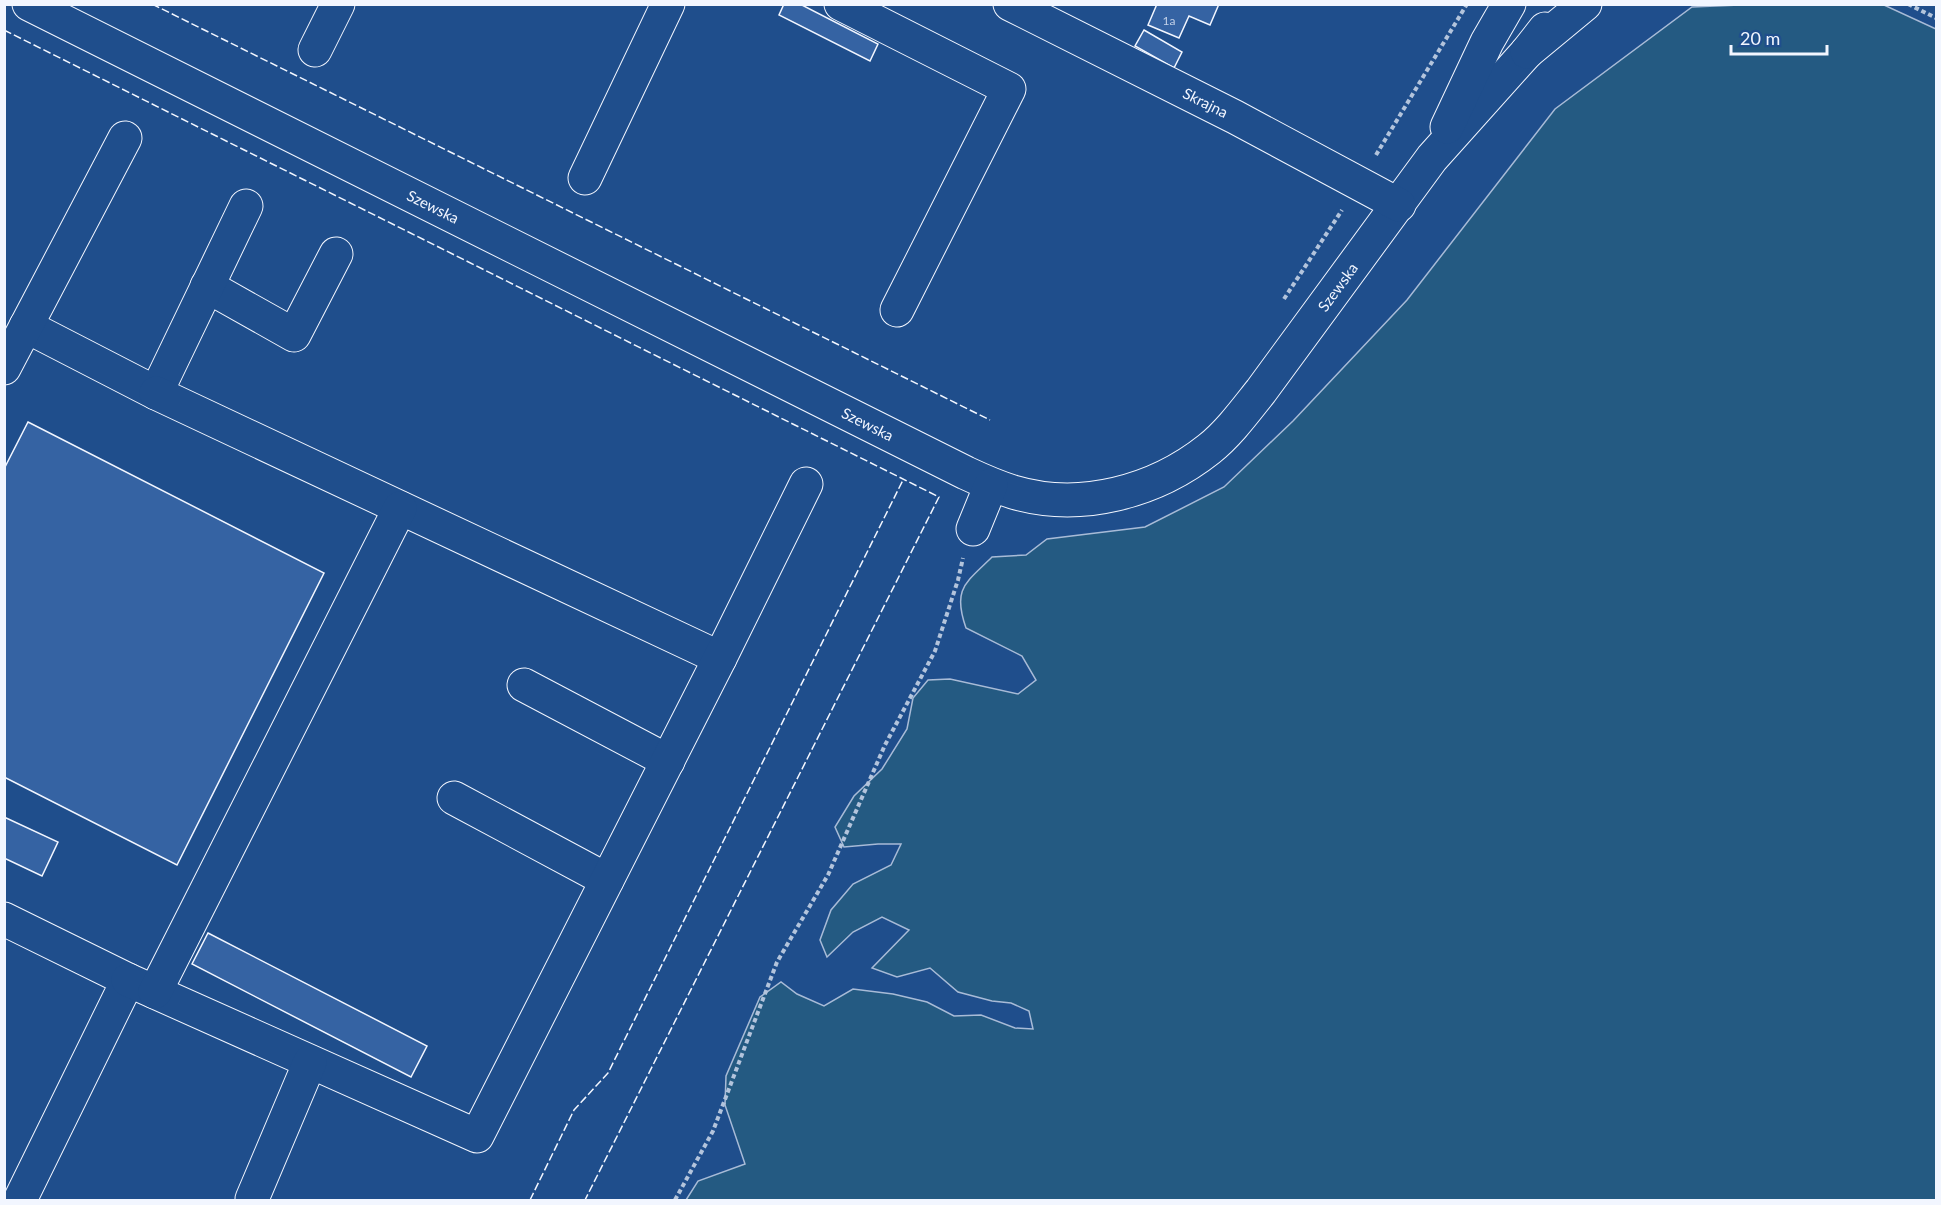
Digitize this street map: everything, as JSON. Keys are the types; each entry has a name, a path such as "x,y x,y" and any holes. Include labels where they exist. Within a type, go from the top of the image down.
{"street":[{"name":"Szewska","path":"29,4 991,484 1015,493 1039,498 1073,500 1120,493 1146,486 1178,471 1210,448 1236,422 1432,158 1527,52 1564,4"},
{"path":"315,50 338,4"},
{"path":"585,178 668,4"},
{"path":"841,4 1009,89 897,310"},
{"name":"Skrajna","path":"1011,4 1236,117 1399,205"},
{"path":"1432,158 1487,42 1509,4"},
{"path":"1527,52 1585,4"},
{"path":"4,368 125,138"},
{"path":"156,393 246,206"},
{"path":"207,286 294,335 336,254"},
{"path":"26,326 156,393 720,658"},
{"path":"4,919 141,986 477,1136 806,484"},
{"path":"973,529 991,484"},
{"path":"20,1200 141,986 400,508"},
{"path":"524,685 668,761"},
{"path":"454,798 607,880"},
{"path":"252,1199 310,1062"}],"path":[{"path":"1280,305 1312,259 1467,4"},
{"path":"1908,4 1936,18"},
{"path":"675,1200 713,1131 777,962 828,875 885,745 935,651 973,529"}],"shaded area":[{"path":"1884,5 1936,29 1936,1200 686,1200 698,1181 745,1164 725,1105 726,1076 760,997 781,982 797,994 824,1006 853,989 893,994 927,1002 954,1016 981,1015 1015,1028 1033,1029 1029,1011 1011,1003 992,1001 958,992 930,968 897,977 872,968 909,930 882,917 853,932 827,957 820,940 831,910 853,884 891,865 901,844 844,847 835,827 854,796 882,769 907,729 913,698 928,680 950,679 1018,694 1036,680 1022,656 966,628 960,604 964,587 969,580 992,557 1026,555 1047,539 1145,527 1224,487 1293,421 1407,300 1555,109 1692,7"}],"building":[{"path":"784,4 800,4 878,44 870,61 779,15"},
{"path":"1157,4 1219,4 1210,25 1189,16 1179,38 1148,25"},
{"path":"1144,30 1182,52 1174,68 1135,46"},
{"path":"28,422 324,573 177,865 4,777 4,469"},
{"path":"4,817 58,842 42,876 4,858"},
{"path":"208,933 427,1046 411,1077 192,964"}],"fence":[{"path":"152,4 990,420"},
{"path":"4,30 939,497 585,1200"},
{"path":"530,1200 574,1110 608,1073 903,480"}]}
